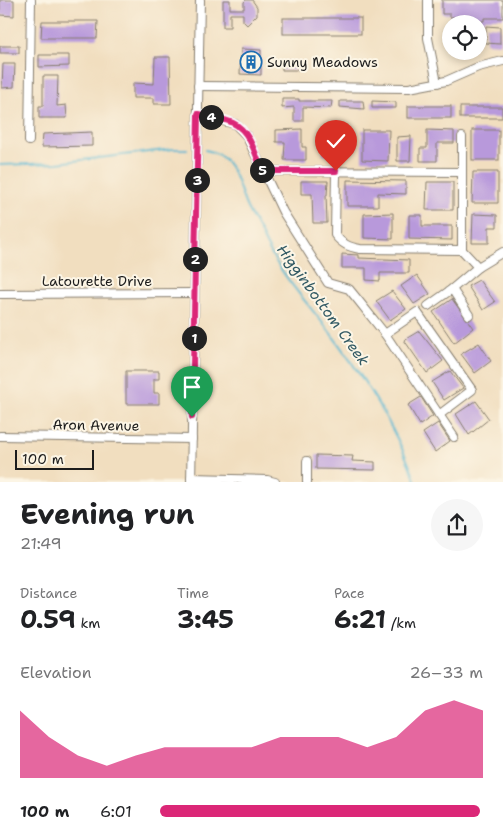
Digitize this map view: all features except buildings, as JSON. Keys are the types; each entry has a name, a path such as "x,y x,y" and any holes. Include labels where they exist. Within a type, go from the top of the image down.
{"street":[{"path":"29,141 31,0"},
{"path":"200,0 191,480 267,480 275,482"},
{"path":"428,0 428,38 436,83"},
{"path":"198,86 409,88 436,83 486,65 503,61"},
{"path":"198,114 227,121 238,126 250,142 262,171 283,212 328,283 349,289 385,334 454,437"},
{"path":"462,137 462,250 478,267"},
{"path":"262,171 462,172"},
{"path":"336,171 335,235 340,241 348,246 360,249 462,250"},
{"path":"428,306 478,267 503,252"},
{"path":"452,289 469,315"},
{"name":"Latourette Drive","path":"0,294 194,293"},
{"path":"385,334 417,312 472,390 439,415"},
{"name":"Aron Avenue","path":"0,436 192,438"},
{"path":"306,482 307,461"}],"waterway":[{"name":"Higginbottom Creek","path":"0,165 57,163 187,149"},
{"name":"Higginbottom Creek","path":"205,150 217,154 225,160 233,172 247,208 275,261 336,340 362,378 398,440 416,482"}],"place":[{"name":"Sunny Meadows","path":"251,62"}],"route":[{"path":"192,417 198,114 227,121 238,126 250,142 262,171 336,171"}]}
